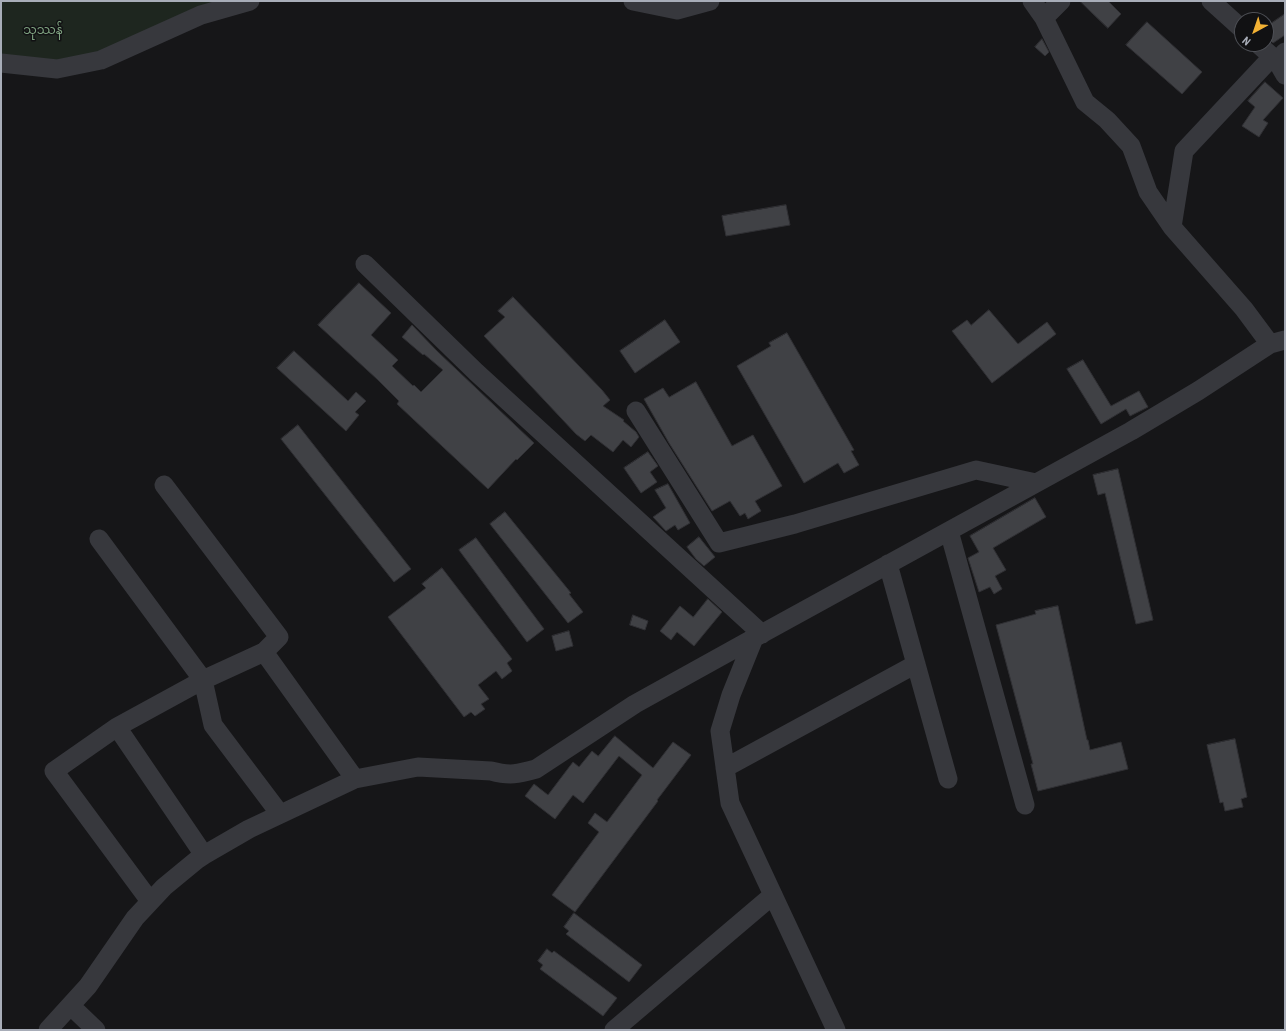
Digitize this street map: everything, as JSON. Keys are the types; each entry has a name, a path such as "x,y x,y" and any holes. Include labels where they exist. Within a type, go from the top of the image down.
{"street":[{"path":"1,63 57,69 101,60 202,15 250,1"},
{"path":"633,1 677,10 710,1"},
{"path":"48,1030 88,986 135,918 164,887 198,859 249,829 355,779 418,767 491,771 502,774 517,774 536,769 635,704 1131,431 1278,342 1244,309 1172,227 1148,192 1130,146 1106,120 1085,102 1044,18 1032,1"},
{"path":"1044,18 1061,1"},
{"path":"1211,1 1234,22"},
{"path":"1172,227 1184,151 1280,61 1268,52"},
{"path":"364,264 476,372 758,636"},
{"path":"636,411 718,543 795,524 976,470 1036,483"},
{"path":"150,901 54,771 117,728 203,680 264,652 279,637 164,485"},
{"path":"949,531 1025,806"},
{"path":"99,539 203,680 213,725 280,814"},
{"path":"888,564 948,779"},
{"path":"758,636 731,695 720,731 730,802 836,1030"},
{"path":"264,652 355,779"},
{"path":"725,768 916,664"},
{"path":"117,728 204,855"},
{"path":"614,1030 774,895"},
{"path":"70,1006 96,1030"}],"green space":[{"name":"သုဿန်","path":"1,1 224,1 121,48 72,60 1,61"}],"building":[{"path":"1080,1 1108,1 1121,14 1108,28"},
{"path":"1285,14 1285,35 1274,42 1274,22"},
{"path":"1147,22 1202,72 1182,94 1126,45"},
{"path":"1042,39 1049,52 1045,56 1035,47"},
{"path":"1265,82 1283,98 1263,120 1268,123 1259,137 1242,126 1255,107 1248,101"},
{"path":"786,205 790,225 726,236 722,216"},
{"path":"359,283 391,313 371,335 398,360 392,366 413,386 414,385 421,392 443,370 402,337 412,325 437,351 534,443 517,460 516,459 488,489 397,404 399,401 378,380 318,325"},
{"path":"513,297 602,390 610,400 603,406 624,420 623,421 636,432 639,437 631,447 623,440 613,452 591,435 585,441 576,434 484,336 505,317 498,311"},
{"path":"989,310 1018,344 1047,322 1056,334 992,383 952,331 967,320 971,325"},
{"path":"665,320 680,342 635,373 620,351"},
{"path":"787,333 854,450 851,451 859,465 844,473 838,463 804,483 737,366 771,346 769,343"},
{"path":"294,351 348,401 356,392 366,401 355,412 359,415 346,431 277,368"},
{"path":"1083,360 1111,406 1139,391 1148,407 1130,416 1126,409 1101,424 1067,369"},
{"path":"696,382 732,446 753,435 782,486 755,501 761,511 748,519 745,513 740,516 730,501 712,511 669,443 644,399 663,388 669,397"},
{"path":"298,425 411,569 394,582 281,439"},
{"path":"648,452 658,466 650,472 657,482 641,493 624,468"},
{"path":"1118,469 1153,620 1136,624 1105,493 1098,495 1093,475"},
{"path":"668,484 690,523 678,530 675,525 666,531 653,517 666,508 655,490"},
{"path":"1035,498 1046,517 993,548 1006,570 995,576 1002,589 994,594 990,587 979,592 968,558 979,552 970,536"},
{"path":"505,512 571,593 569,594 583,612 568,623 490,524"},
{"path":"699,537 715,557 704,566 696,559 687,547"},
{"path":"476,538 544,629 527,642 459,550"},
{"path":"442,568 512,659 507,663 512,671 502,679 496,671 478,685 489,699 481,704 485,709 475,716 471,712 464,717 388,617 426,588 422,584"},
{"path":"708,599 722,612 694,646 677,632 671,640 660,631 680,606 693,617"},
{"path":"1058,606 1090,750 1121,742 1128,769 1038,791 1031,764 1033,764 996,625 1036,614 1035,611"},
{"path":"633,615 648,621 645,630 630,625"},
{"path":"569,631 573,646 556,651 552,636"},
{"path":"615,736 653,768 673,742 691,755 575,912 552,895 599,832 588,823 595,813 607,822 642,775 619,756 583,803 573,795 555,819 525,796 534,784 548,795 573,762 579,767 592,751 598,756"},
{"path":"1235,739 1247,797 1241,799 1243,807 1225,811 1223,802 1220,803 1207,745"},
{"path":"574,913 642,965 629,982 566,934 569,931 564,927"},
{"path":"547,949 552,953 554,951 617,998 603,1016 540,969 543,965 538,961"}]}
